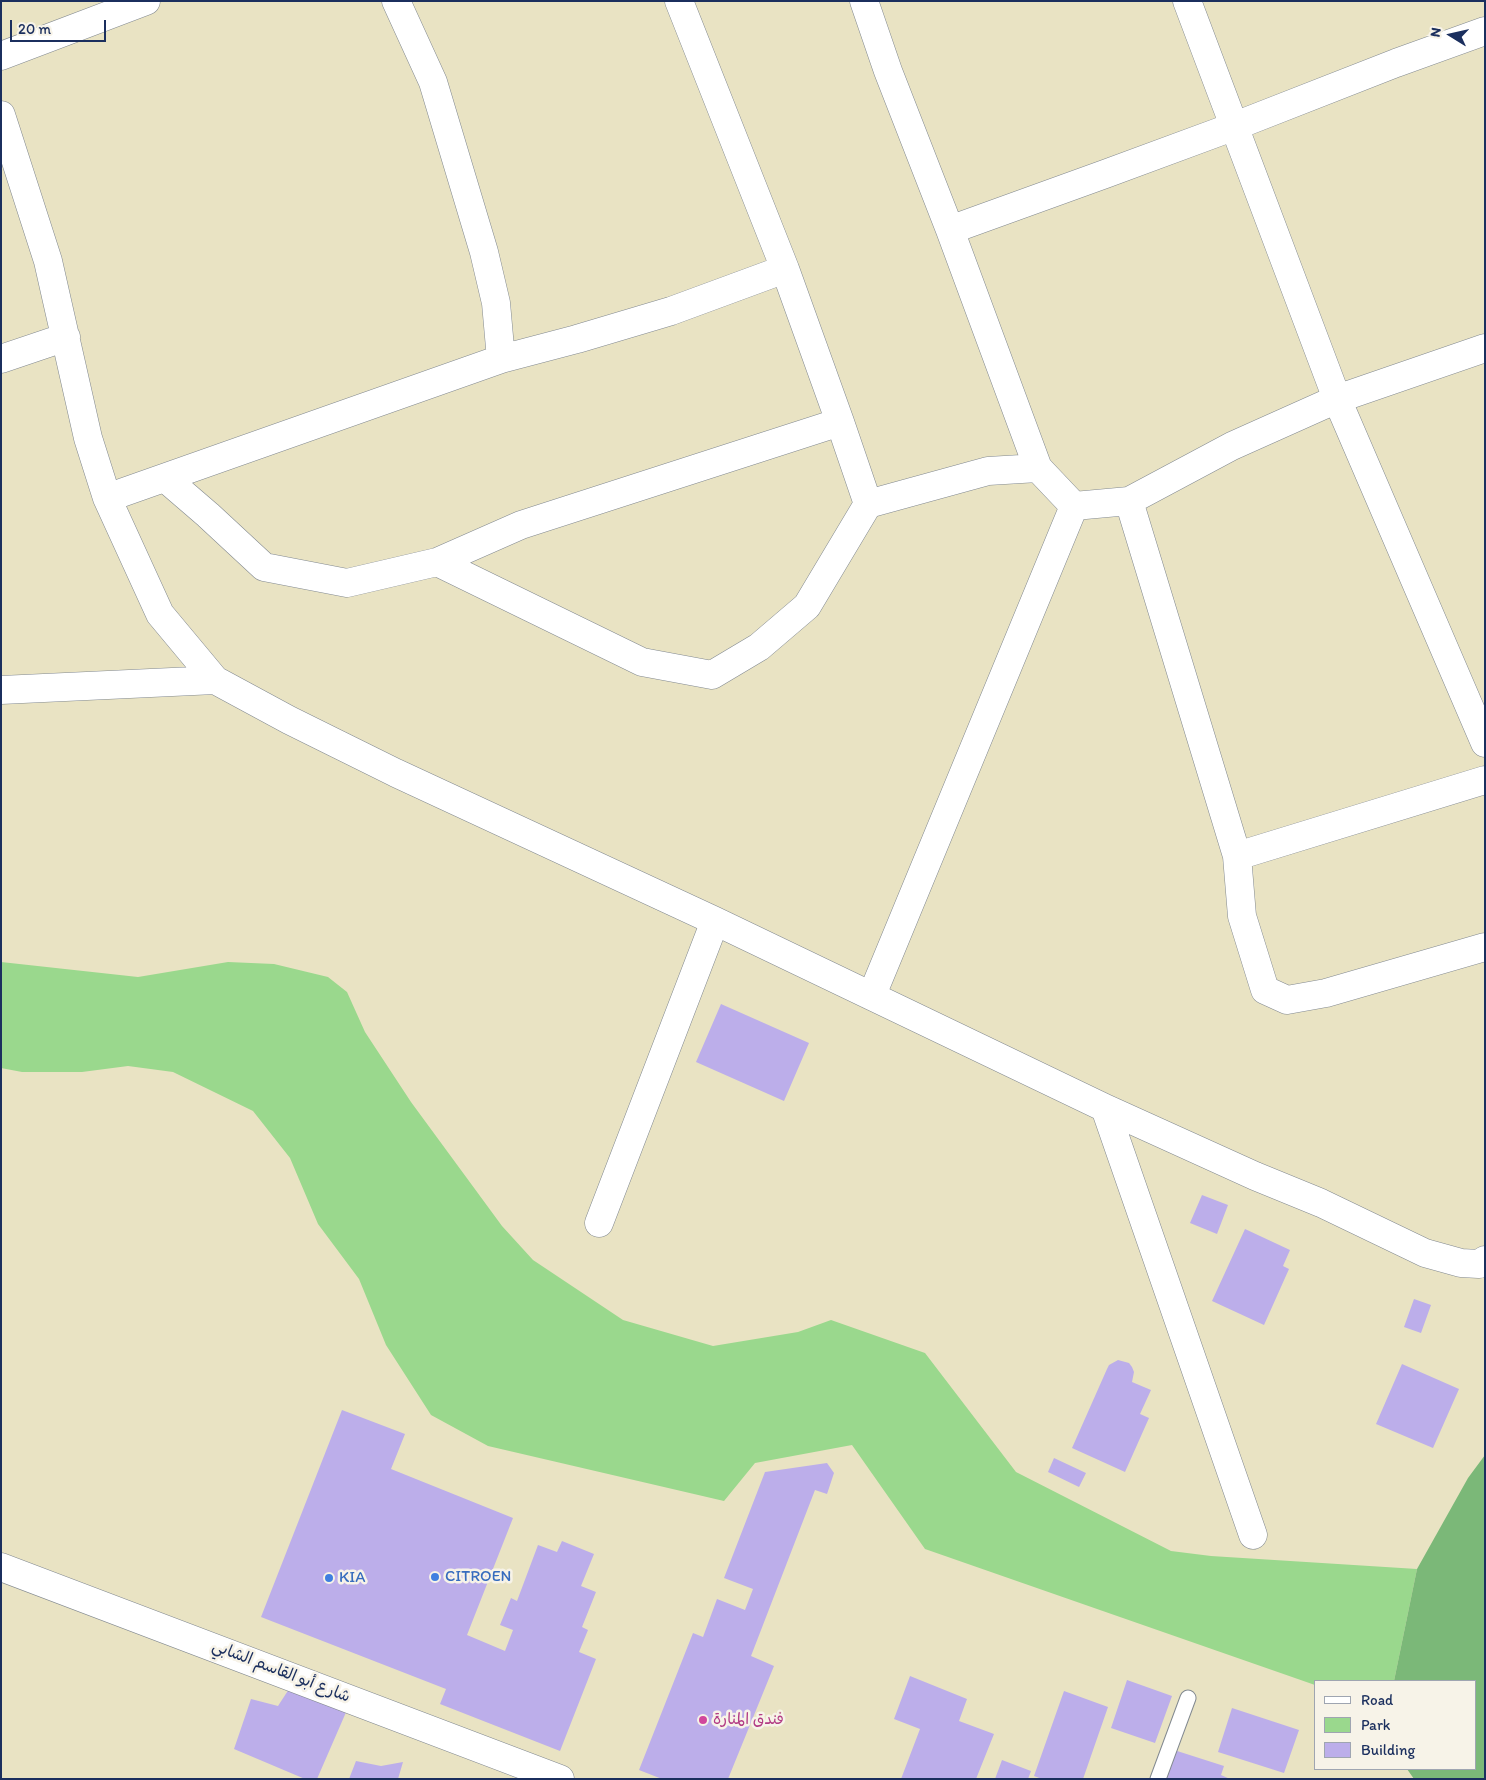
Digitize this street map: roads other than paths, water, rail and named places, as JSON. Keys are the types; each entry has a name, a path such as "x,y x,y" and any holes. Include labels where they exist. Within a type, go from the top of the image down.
{"street":[{"path":"1,56 146,1"},
{"path":"396,1 433,82 481,242 496,303 501,359"},
{"path":"680,1 785,269 868,504"},
{"path":"864,1 888,71 950,230 1038,468 1074,506"},
{"path":"1187,1 1337,399 1484,740"},
{"path":"950,230 1235,126 1396,63 1485,32"},
{"path":"1,115 48,261 88,438 107,498 160,614 215,680 289,720 396,773 872,995 1105,1108 1255,1176 1321,1203 1425,1253 1461,1263 1479,1264 1485,1260"},
{"path":"107,498 501,359 671,311 785,269"},
{"path":"1,359 66,337"},
{"path":"1074,506 1129,501 1232,446 1337,399 1485,348"},
{"path":"165,478 208,514 264,567 347,583 437,562 521,525 840,422"},
{"path":"437,562 642,662 712,675 759,648 807,606 868,504 988,471 1038,468"},
{"path":"1129,501 1237,856 1242,916 1265,990 1287,1000 1326,993 1485,947"},
{"path":"872,995 1074,506"},
{"path":"1,690 215,680"},
{"path":"1237,856 1485,780"},
{"path":"599,1223 715,921"},
{"path":"1105,1108 1253,1534"},
{"name":"شارع أبو القاسم الشابي","path":"1,1567 560,1779"}],"lane":[{"path":"1158,1779 1188,1698"}],"place":[{"name":"CITROEN","path":"435,1577"},
{"name":"KIA","path":"329,1578"},
{"name":"فندق المنارة","path":"703,1720"}]}
